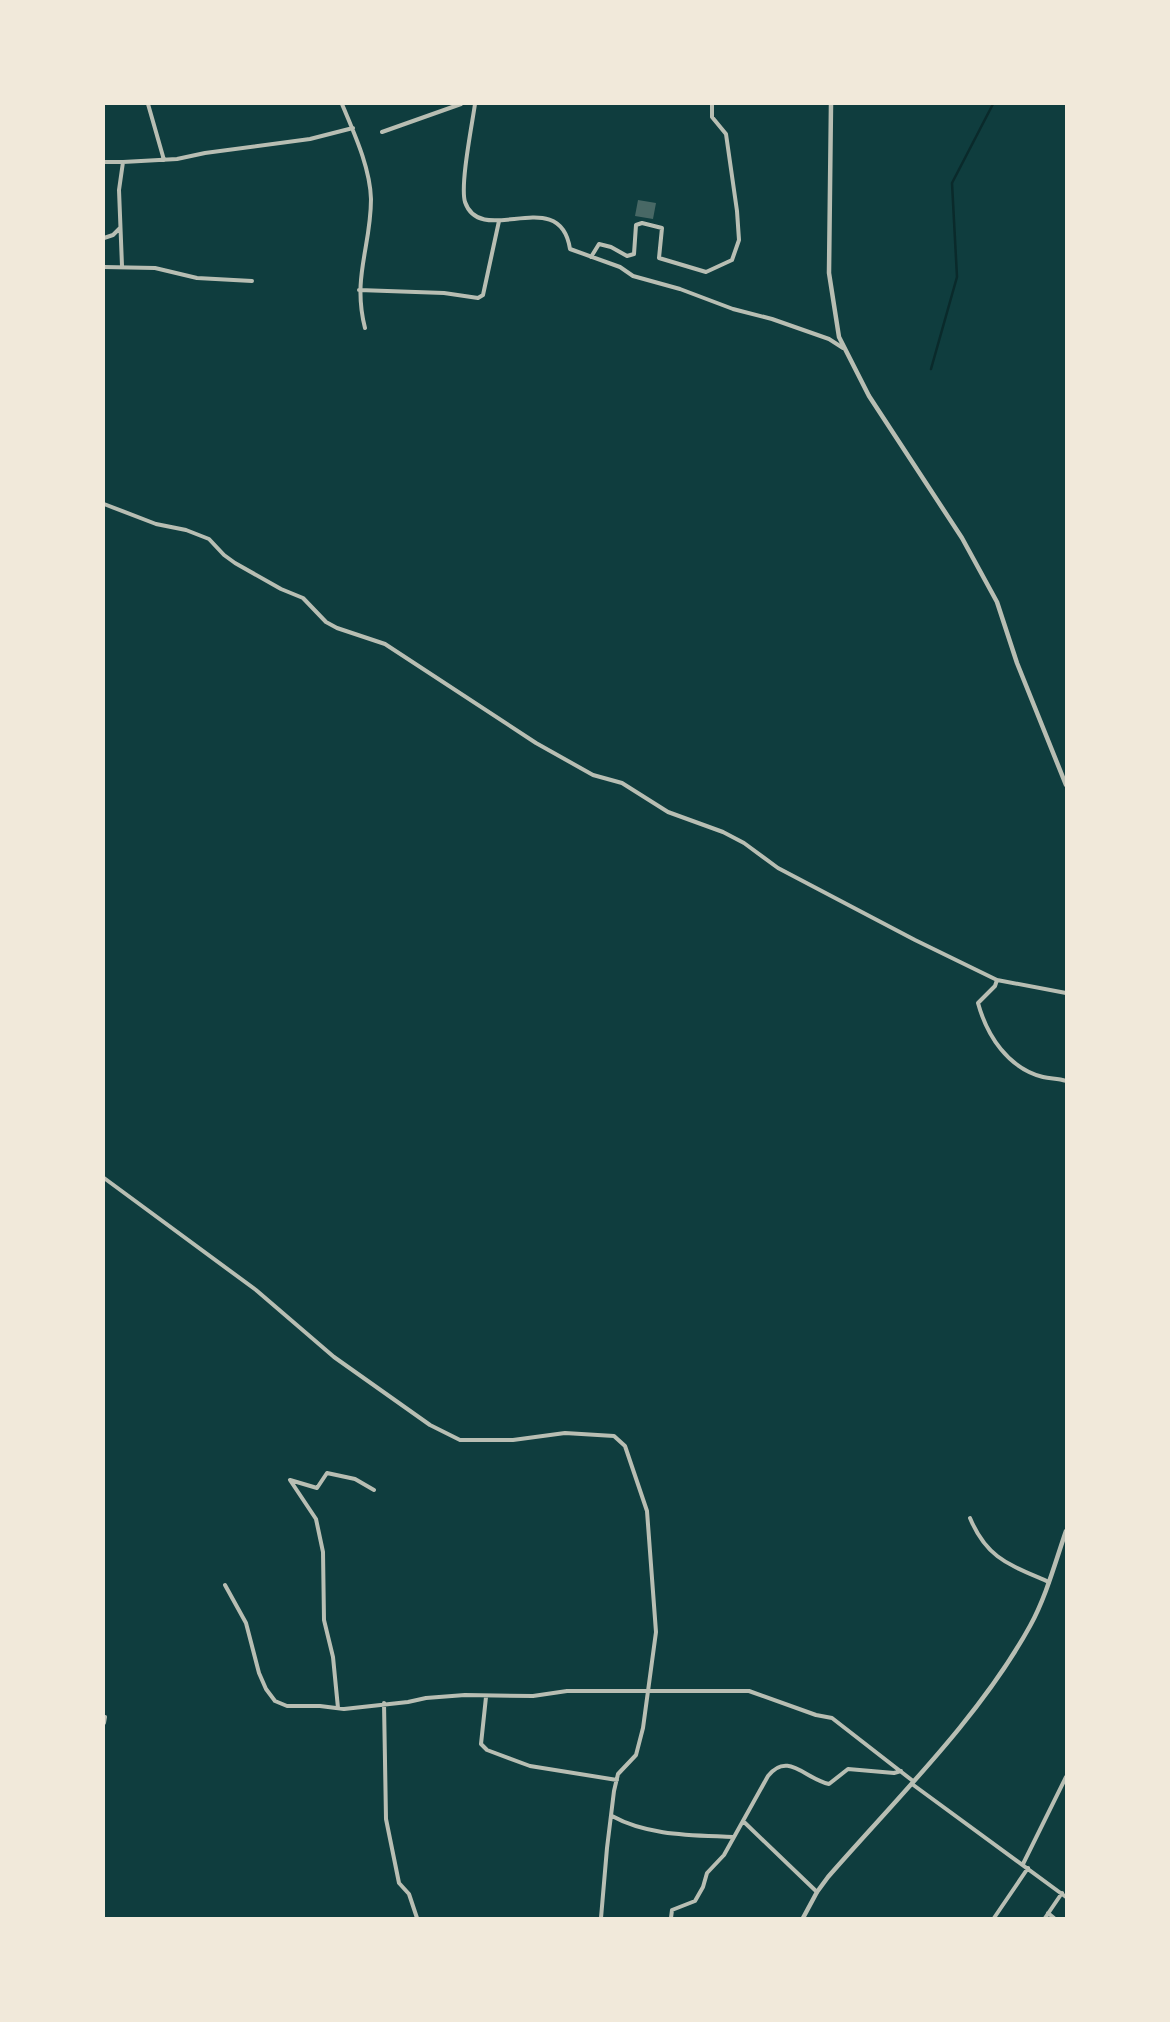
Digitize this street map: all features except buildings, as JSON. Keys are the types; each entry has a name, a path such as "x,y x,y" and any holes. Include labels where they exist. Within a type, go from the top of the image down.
{"street":[{"path":"148,104 164,160"},
{"path":"342,104 353,128 371,197 359,290 360,308 365,328"},
{"path":"382,132 462,104"},
{"path":"475,104 467,166 462,183 466,203 473,214 485,219 499,221 543,217 552,219 565,232 570,249 620,267 633,276 680,289 733,309 772,319 829,340 843,348"},
{"path":"592,258 599,244 611,247 627,256 634,254 636,224 642,223 662,228 659,258 706,272 732,260 739,240 737,211 726,134 712,117 712,104"},
{"path":"832,104 829,273 835,324 843,348 868,396 962,538 997,602 1017,663 1066,785"},
{"path":"104,162 164,160 310,139 353,128"},
{"path":"122,266 119,190 123,162"},
{"path":"359,290 444,293 478,298 483,296 499,221"},
{"path":"104,238 113,235 120,228"},
{"path":"104,267 155,268 213,280 252,281"},
{"path":"104,504 156,524 186,530 209,540 224,555 236,563 281,590 303,598 326,622 337,628 384,644 536,743 593,775 628,787 668,812 723,832 744,843 778,868 997,980 1066,993"},
{"path":"997,980 995,986 978,1003 984,1026 1003,1053 1018,1065 1043,1077 1066,1081"},
{"path":"104,1178 256,1290 334,1357 430,1425 460,1440 513,1440 565,1433 614,1436 625,1446 647,1511 656,1632 644,1728 636,1755 624,1766 617,1780 601,1918"},
{"path":"338,1708 333,1656 324,1620 323,1552 316,1518 290,1480 317,1488 328,1473 356,1479 374,1490"},
{"path":"970,1518 977,1535 988,1550 1014,1567 1049,1582"},
{"path":"803,1918 816,1892 912,1783 1006,1666 1030,1626 1049,1582 1066,1531"},
{"path":"225,1585 246,1623 259,1672 275,1701 287,1706 338,1708 465,1694 486,1697 533,1696 567,1691 749,1691 816,1715 832,1718 901,1770 912,1783 1066,1896"},
{"path":"486,1697 481,1744 487,1750 530,1766 617,1780"},
{"path":"384,1703 386,1819 399,1883 409,1894 417,1918"},
{"path":"104,1723 105,1717"},
{"path":"671,1918 672,1910 695,1900 703,1887 707,1873 724,1855 768,1776 775,1767 783,1765 794,1768 818,1782 829,1784 848,1769 894,1773 901,1770"},
{"path":"1023,1864 1066,1777"},
{"path":"612,1816 624,1822 676,1834 733,1837"},
{"path":"743,1821 816,1892"},
{"path":"994,1918 1028,1868"},
{"path":"1045,1918 1062,1893"},
{"path":"1048,1913 1054,1918"}],"waterway":[{"path":"931,369 957,277 952,183 993,104"}]}
